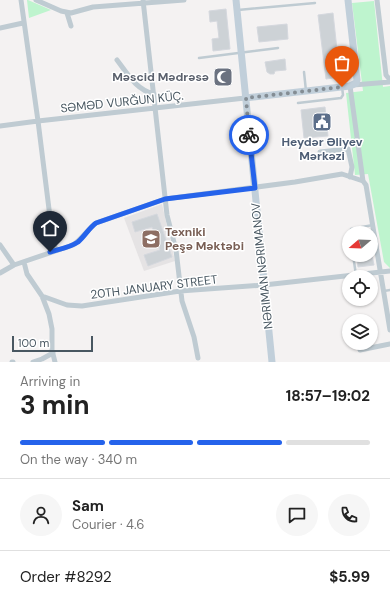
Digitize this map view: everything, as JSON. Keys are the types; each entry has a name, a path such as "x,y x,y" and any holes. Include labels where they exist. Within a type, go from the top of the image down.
{"main road":[{"name":"NƏRIMAN NƏRIMANOV","path":"236,0 272,362"},
{"path":"246,98 342,87 354,83 348,0"}],"street":[{"path":"21,0 53,241 56,250"},
{"path":"36,0 67,13 93,7 184,0"},
{"path":"377,0 386,75 390,81"},
{"path":"143,2 167,215 176,250 182,301 196,345 198,358"},
{"path":"67,13 71,26"},
{"path":"0,28 24,23"},
{"path":"116,60 134,83 147,93 154,94"},
{"path":"390,81 354,83 365,183 390,330"},
{"name":"SƏMƏD VURĞUN KÜÇ.","path":"0,126 246,98"},
{"path":"320,152 348,149 352,167 350,177"},
{"path":"0,273 14,265 56,250 65,249 79,241 96,223 165,199 255,188 337,174 342,174 365,183"},
{"path":"0,245 14,265"},
{"path":"24,262 31,281 42,296 49,314 55,362"},
{"name":"20TH JANUARY STREET","path":"380,273 390,271"},
{"name":"20TH JANUARY STREET","path":"42,296 68,305 82,306 180,291 264,285 342,277"},
{"path":"378,346 390,344"},
{"path":"33,362 53,353"}],"lane":[{"path":"237,10 315,3"},
{"path":"199,58 278,48"},
{"path":"304,72 306,91"},
{"path":"298,103 341,98 343,95 342,87"},
{"path":"366,226 373,225"},
{"path":"383,292 390,290"}],"shaded area":[{"name":"Texniki Peşə Məktəbi","path":"162,204 175,261 144,271 124,218"}],"green space":[{"path":"28,0 51,10 29,18"},
{"path":"374,1 383,87 390,86 390,268 384,262 368,174 355,175 346,93 363,91 352,3"}],"building":[{"path":"226,9 230,49 213,51 212,39 219,38 217,21 210,22 209,11"},
{"path":"333,13 340,77 326,79 318,15"},
{"path":"287,24 288,39 259,42 257,27"},
{"path":"285,59 286,70 275,71 274,74 267,72 265,62"},
{"path":"325,107 328,136 304,138 301,110"},
{"path":"157,214 172,257 148,266 144,255 160,250 152,227 135,232 132,222"},
{"path":"357,262 373,262 374,265 358,267"}],"way so far":[{"path":"249,135 246,98 342,87"}],"place":[{"name":"Məscid Mədrəsə","path":"223,77"},
{"name":"Heydər Əliyev Mərkəzi","path":"322,122"},
{"name":"Texniki Peşə Məktəbi","path":"151,239"}],"route":[{"path":"50,252 65,249 73,245 79,241 96,223 165,199 255,188 249,135"}]}
